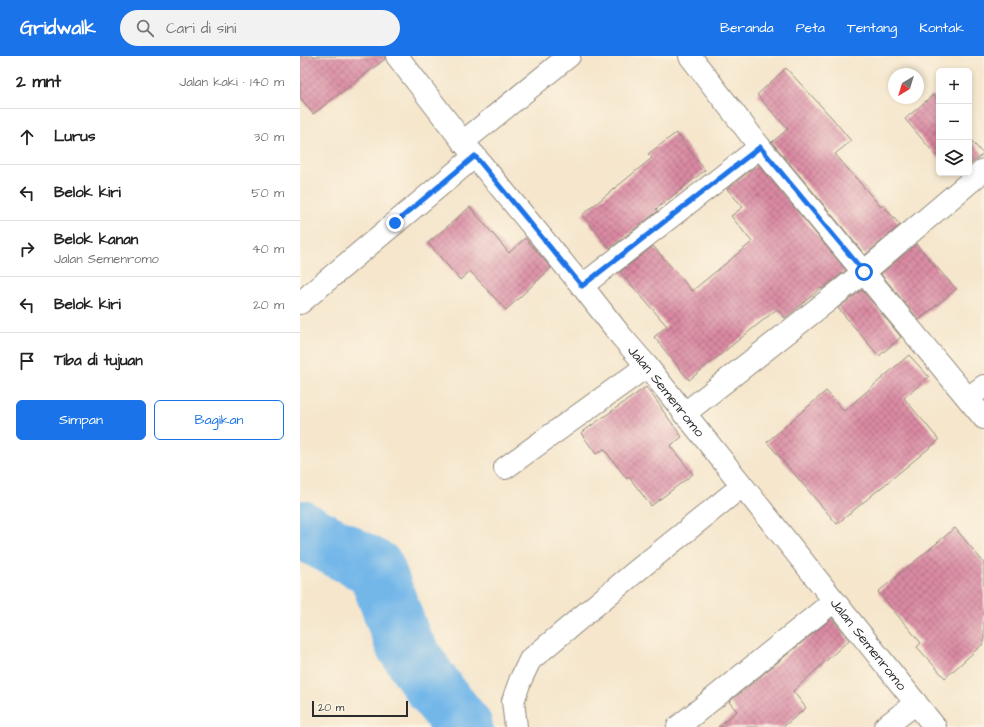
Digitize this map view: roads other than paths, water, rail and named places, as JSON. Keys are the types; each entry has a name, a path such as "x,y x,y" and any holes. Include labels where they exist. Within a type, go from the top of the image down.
{"street":[{"name":"Jalan Semenromo","path":"397,56 469,149 647,366 935,727"},
{"path":"300,302 569,56"},
{"path":"690,56 760,147 864,272 976,392 984,418"},
{"path":"582,286 760,147"},
{"path":"684,414 864,272 984,170"},
{"path":"505,468 647,366"},
{"path":"516,727 513,701 530,660 634,573 742,486"},
{"path":"678,727 834,601"},
{"path":"885,727 916,703"}],"waterway":[{"path":"300,529 376,569 404,644 432,686 464,727"}]}
